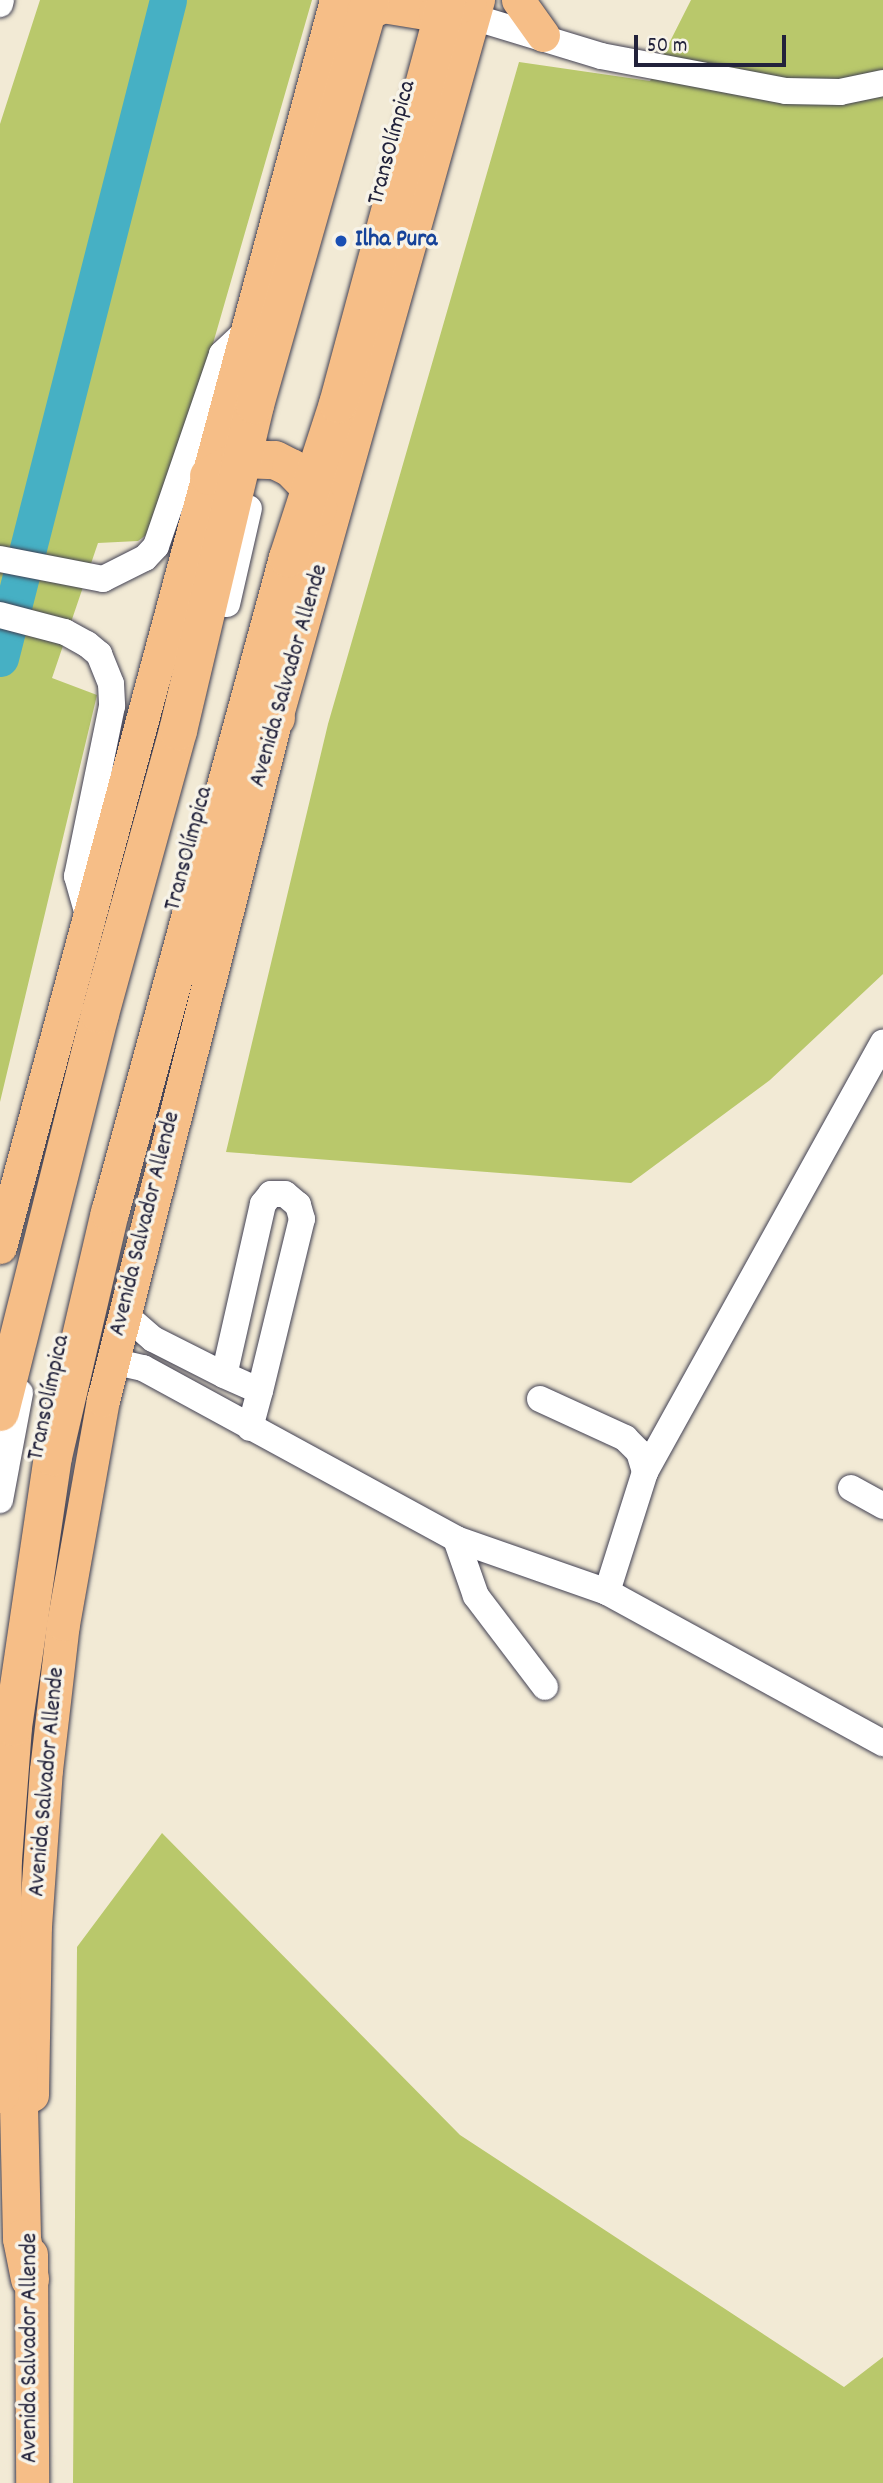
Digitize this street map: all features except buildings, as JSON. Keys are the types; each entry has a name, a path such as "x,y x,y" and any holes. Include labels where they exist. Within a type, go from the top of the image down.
{"highway":[{"path":"0,1412 83,1079 178,731 236,464 368,3 455,5"},
{"name":"Avenida Salvador Allende","path":"0,2094 3,1860 27,1619 72,1369 127,1150 305,482 338,404 455,5"},
{"path":"236,464 283,463 305,482 319,519 271,691 276,718"},
{"path":"3,1860 13,1883 22,2239 30,2278"}],"main road":[{"path":"518,0 543,35"},
{"path":"0,1247 88,915 236,464 247,331 368,3"},
{"name":"Avenida Salvador Allende","path":"32,2483 30,2278 35,1926 43,1805 65,1611 122,1313 276,718 455,5"}],"street":[{"path":"455,5 601,55 786,91 840,92 883,83"},
{"path":"0,559 89,578 128,570 156,546 222,354 247,331"},
{"name":"TransOlímpica","path":"0,1500 16,1410 82,1132 240,554 236,464"},
{"name":"TransOlímpica","path":"0,1710 36,1457 84,1250 239,667 305,482"},
{"path":"0,615 74,636 93,649 106,667 112,706 78,876 88,915"},
{"path":"607,1592 645,1472 883,1042"},
{"path":"224,1375 263,1204 271,1194 285,1194 298,1205 302,1219 250,1428"},
{"path":"122,1313 153,1339 260,1391"},
{"path":"112,1361 143,1368 456,1539 607,1592 880,1734"},
{"path":"540,1399 625,1438 639,1452 645,1472"},
{"path":"851,1488 883,1506"},
{"path":"456,1539 476,1596 545,1687"}],"green space":[{"path":"40,0 312,0 161,524 138,541 98,543 52,678 97,695 0,1102 0,124"},
{"path":"691,0 883,0 883,974 770,1080 631,1183 226,1152 328,724 519,62 650,81"},
{"path":"162,1833 460,2135 844,2387 883,2357 883,2483 73,2483 77,1947"}],"waterway":[{"path":"0,658 168,0"}],"place":[{"name":"Ilha Pura","path":"341,241"}]}
